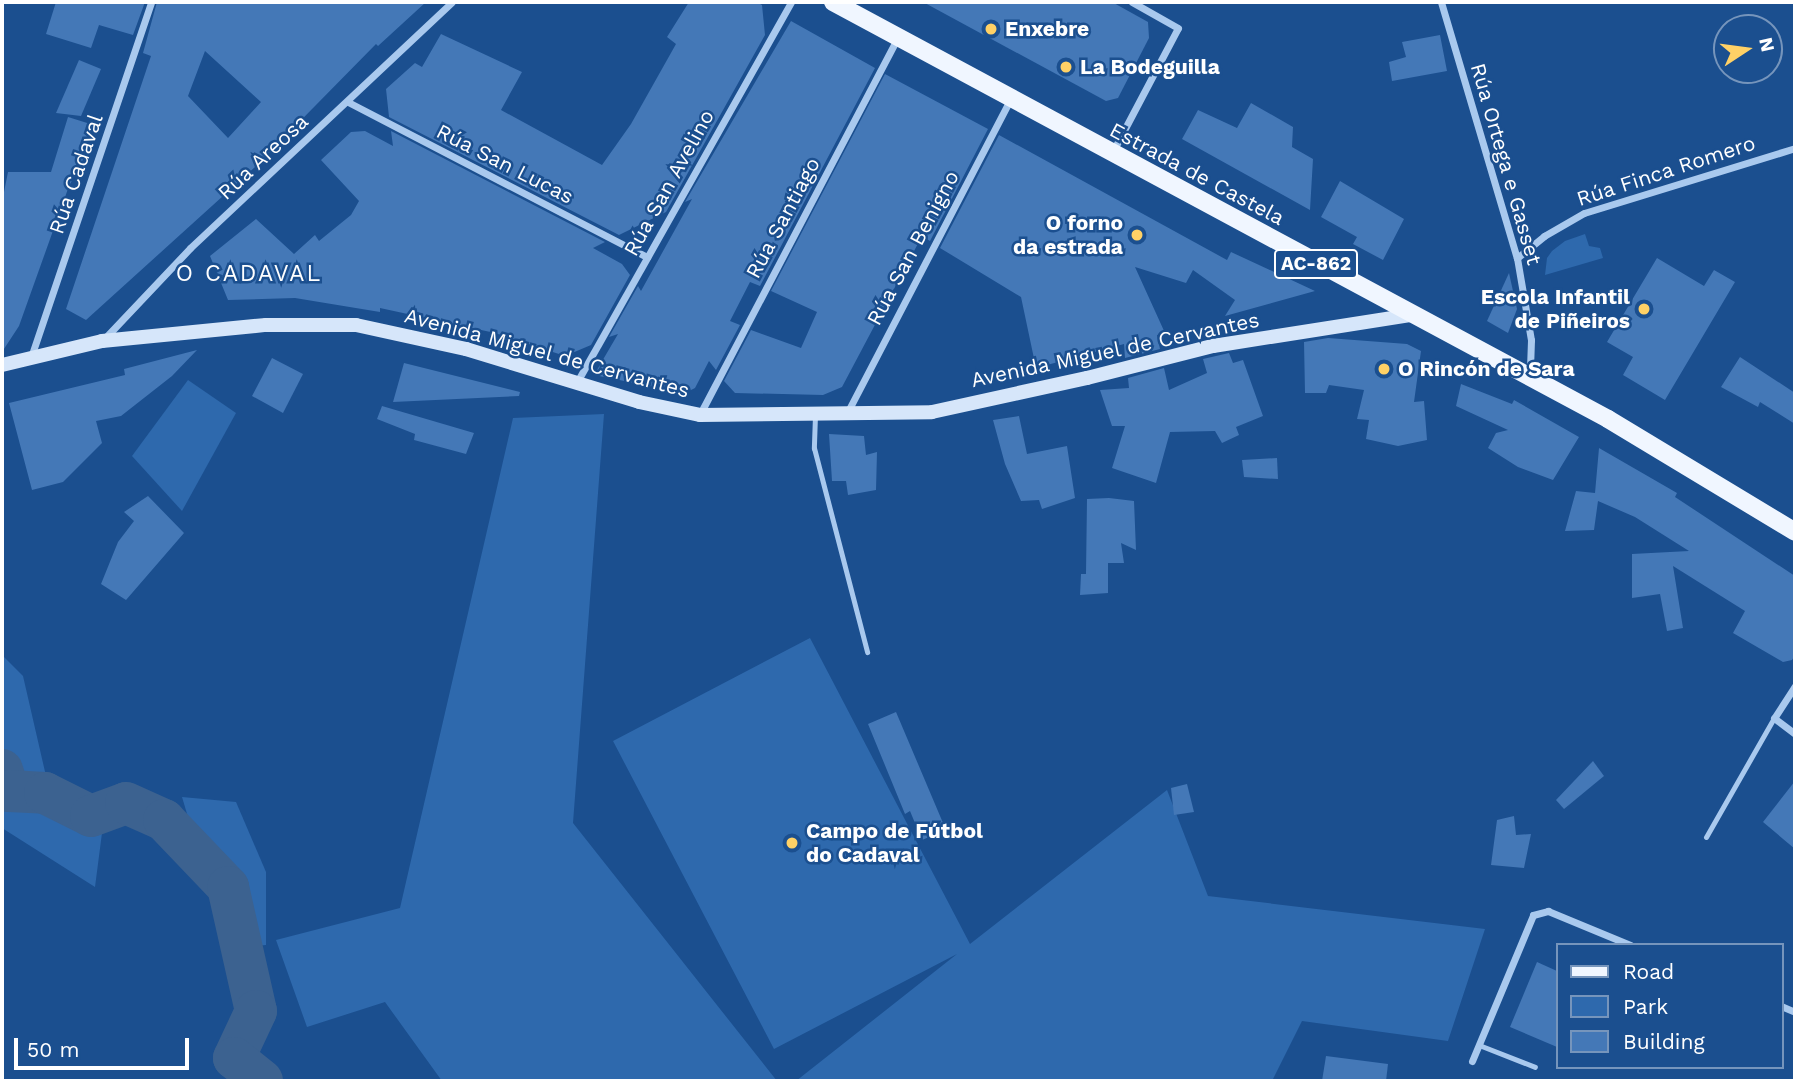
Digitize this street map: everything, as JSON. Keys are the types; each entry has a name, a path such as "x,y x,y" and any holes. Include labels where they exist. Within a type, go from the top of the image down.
{"main road":[{"name":"Estrada de Castela","path":"833,2 1608,419 1795,532"}],"street":[{"name":"Rúa Cadaval","path":"31,357 151,2"},
{"name":"Rúa Areosa","path":"102,341 190,248 452,2"},
{"name":"Rúa San Avelino","path":"577,382 791,2"},
{"path":"1112,154 1178,28 1132,2"},
{"name":"Rúa Ortega e Gasset","path":"1441,2 1517,258 1531,340 1530,379"},
{"name":"Rúa Santiago","path":"700,415 898,37"},
{"name":"Rúa San Benigno","path":"846,415 1011,97"},
{"name":"Rúa San Lucas","path":"348,102 647,257"},
{"name":"Rúa Finca Romero","path":"1517,258 1544,236 1584,213 1795,148"},
{"name":"Avenida Miguel de Cervantes","path":"2,365 102,341 266,325 356,325 466,349 639,401 700,415 932,412 1213,346 1412,315"},
{"path":"1795,686 1774,718 1795,734"},
{"path":"1472,1061 1533,915 1548,911 1625,943"}],"lane":[{"path":"815,412 814,448 867,652"},
{"path":"1706,837 1774,718"},
{"path":"1479,1045 1535,1067"}],"green space":[{"path":"1585,234 1589,246 1600,248 1603,258 1545,275 1547,258 1552,251 1565,241"},
{"path":"188,380 236,413 182,511 132,456"},
{"path":"604,414 573,823 777,1081 442,1081 385,1002 307,1027 276,940 400,908 513,418"},
{"path":"810,638 970,944 1167,790 1208,896 1485,929 1448,1041 1302,1021 1272,1081 796,1081 957,954 774,1049 613,741"},
{"path":"2,655 23,676 46,776 102,833 95,887 2,828"},
{"path":"182,797 236,802 266,872 266,945 227,948"}],"building":[{"path":"56,2 145,2 133,35 99,25 91,48 46,34"},
{"path":"157,2 426,2 378,46 376,44 255,167 86,320 66,309 151,56 143,53","holes":["205,51 261,102 228,138 188,96"]},
{"path":"689,2 756,2 762,5 765,35 666,212 619,235 389,117 386,89 415,63 422,67 441,34 522,72 501,110 602,165 631,124 676,44 667,37"},
{"path":"923,2 1112,2 1148,22 1149,38 1118,98 1106,101"},
{"path":"791,21 875,68 760,286 750,282 730,321 740,325 716,370 709,361 695,388 685,393 594,375 618,334 609,337 638,286 641,291 692,199 685,202"},
{"path":"1440,35 1447,71 1392,81 1389,62 1406,57 1402,42"},
{"path":"79,60 101,69 81,116 56,113"},
{"path":"885,74 988,129 930,241 922,236 842,387 823,395 735,393 724,381 751,330 801,348 817,312 771,291"},
{"path":"1251,103 1293,127 1292,147 1313,159 1310,210 1182,139 1198,110 1237,128"},
{"path":"68,117 100,127 69,186 19,326 2,352 2,202 8,172 51,172"},
{"path":"365,131 393,146 391,131 605,242 593,248 622,264 630,275 591,345 565,356 495,333 380,308 380,312 295,298 228,300 210,256 256,219 294,254 315,235 319,241 351,215 359,201 321,160 351,132"},
{"path":"999,135 1227,260 1231,252 1315,291 1225,316 1235,300 1193,270 1186,283 1135,267 1165,333 1157,335 1160,349 1125,358 1124,344 1036,368 1021,297 940,248"},
{"path":"1340,181 1404,219 1383,260 1353,244 1357,237 1321,217"},
{"path":"1657,258 1704,286 1714,270 1735,282 1665,400 1623,375 1633,357 1607,342"},
{"path":"1509,273 1517,309 1508,333 1487,321"},
{"path":"1328,338 1407,344 1421,351 1414,402 1424,401 1427,440 1398,446 1366,439 1369,420 1357,419 1364,390 1329,385 1326,393 1305,393 1304,342"},
{"path":"197,350 172,376 121,416 96,421 102,443 63,482 32,490 9,403 125,375 124,369"},
{"path":"1229,353 1233,363 1243,360 1263,416 1236,427 1239,435 1222,443 1215,431 1170,432 1156,483 1112,468 1125,426 1112,426 1100,390 1129,388 1128,378 1164,368 1169,390 1207,373 1203,359"},
{"path":"1740,357 1795,393 1795,424 1760,402 1758,407 1721,387"},
{"path":"272,358 303,374 283,413 252,396"},
{"path":"404,363 520,392 519,396 393,402"},
{"path":"1461,384 1512,404 1514,400 1579,437 1553,480 1518,467 1488,448 1496,433 1508,430 1456,406"},
{"path":"382,406 474,433 466,454 414,440 415,434 377,419"},
{"path":"1019,416 1027,454 1067,446 1075,498 1042,509 1039,500 1021,501 1005,464 993,420"},
{"path":"829,434 864,436 866,455 877,452 876,490 848,495 846,481 832,481"},
{"path":"1599,448 1677,493 1675,497 1795,576 1795,655 1792,660 1783,662 1733,633 1745,611 1673,566 1683,628 1667,631 1660,594 1632,598 1632,554 1689,551 1635,517 1598,501 1594,530 1565,531 1576,491 1595,493"},
{"path":"1277,458 1278,479 1244,477 1242,460"},
{"path":"148,496 184,533 126,600 101,584 118,542 134,521 124,512"},
{"path":"1087,499 1134,501 1136,550 1121,543 1124,563 1108,563 1108,593 1080,595 1081,574 1086,574"},
{"path":"896,712 946,830 922,840 910,811 905,814 868,724"},
{"path":"1593,761 1604,776 1564,809 1556,800"},
{"path":"1795,781 1795,849 1763,822"},
{"path":"1187,784 1194,812 1174,815 1171,788"},
{"path":"1514,816 1516,835 1531,834 1524,868 1491,865 1497,820"},
{"path":"1537,962 1556,971 1556,1047 1510,1027"},
{"path":"1326,1056 1388,1064 1386,1081 1322,1081"}],"waterway":[{"path":"2,770 9,791 45,793 91,816 126,803 164,820 228,887 256,1011 234,1058 262,1081"}],"place":[{"name":"Enxebre","path":"991,29"},
{"name":"La Bodeguilla","path":"1066,67"},
{"name":"O forno da estrada","path":"1137,235"},
{"name":"Escola Infantil de Piñeiros","path":"1644,309"},
{"name":"O Rincón de Sara","path":"1384,369"},
{"name":"Campo de Fútbol do Cadaval","path":"792,843"}],"district":[{"name":"O CADAVAL","path":"249,274"}]}
